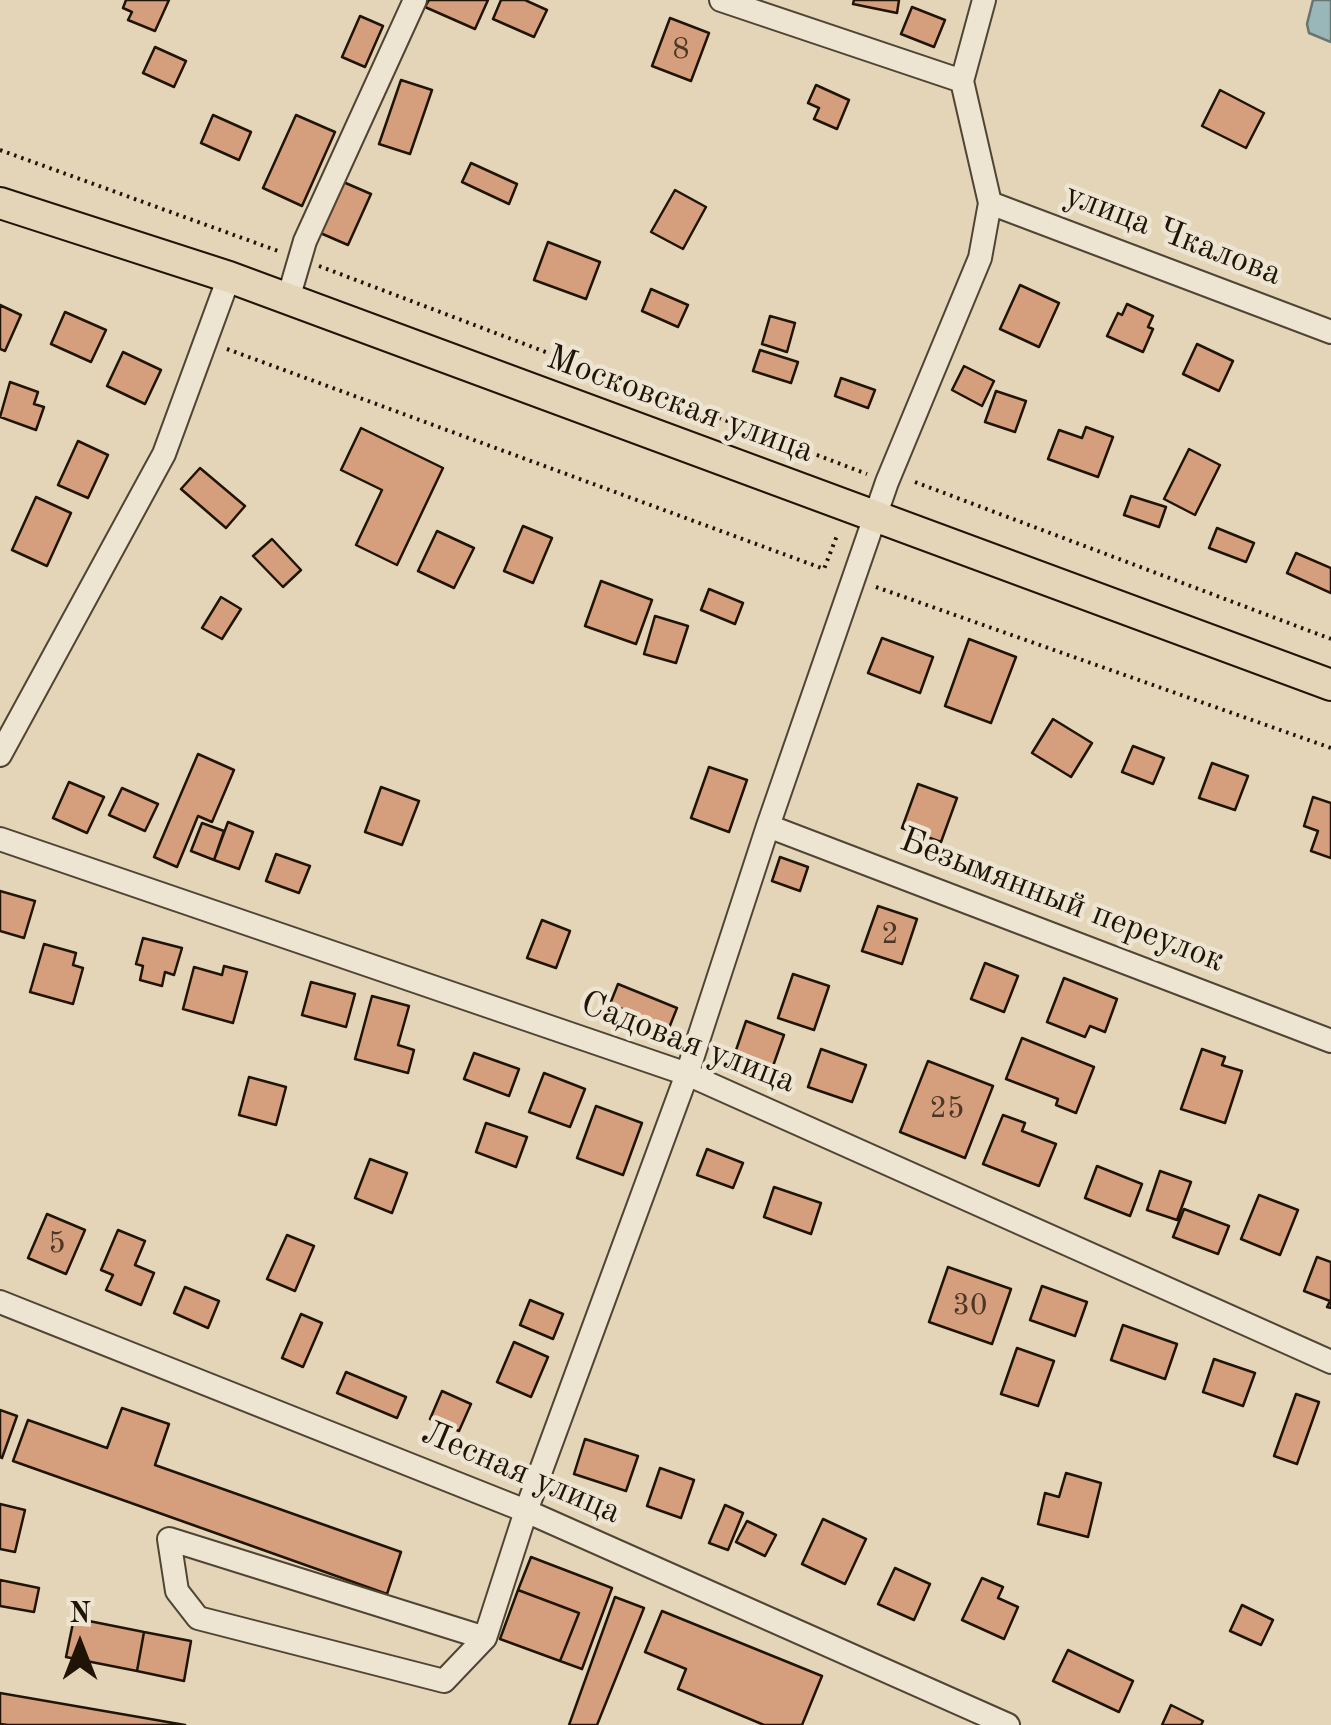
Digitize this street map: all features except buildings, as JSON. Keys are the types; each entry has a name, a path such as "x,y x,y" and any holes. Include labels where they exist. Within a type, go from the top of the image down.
{"main road":[{"name":"Московская улица","path":"0,204 228,277 1331,685"}],"street":[{"path":"288,299 305,241 415,0"},
{"path":"721,0 962,82"},
{"path":"486,1638 169,1539 176,1591 198,1618 444,1682 486,1638 526,1510 687,1074 854,579 862,512 888,482 980,258 990,203 962,82 984,0"},
{"name":"улица Чкалова","path":"990,203 1331,332"},
{"path":"0,755 164,454 208,342 228,277"},
{"name":"Безымянный переулок","path":"768,826 1331,1042"},
{"name":"Садовая улица","path":"0,839 687,1074 1331,1362"},
{"name":"Лесная улица","path":"0,1302 526,1510 1008,1725"}],"path":[{"path":"0,150 888,482 913,481 1331,639"},
{"path":"208,342 824,569 862,512"},
{"path":"854,579 1331,748"}],"water":[{"path":"1313,0 1331,0 1331,42 1309,33 1307,24"}]}
